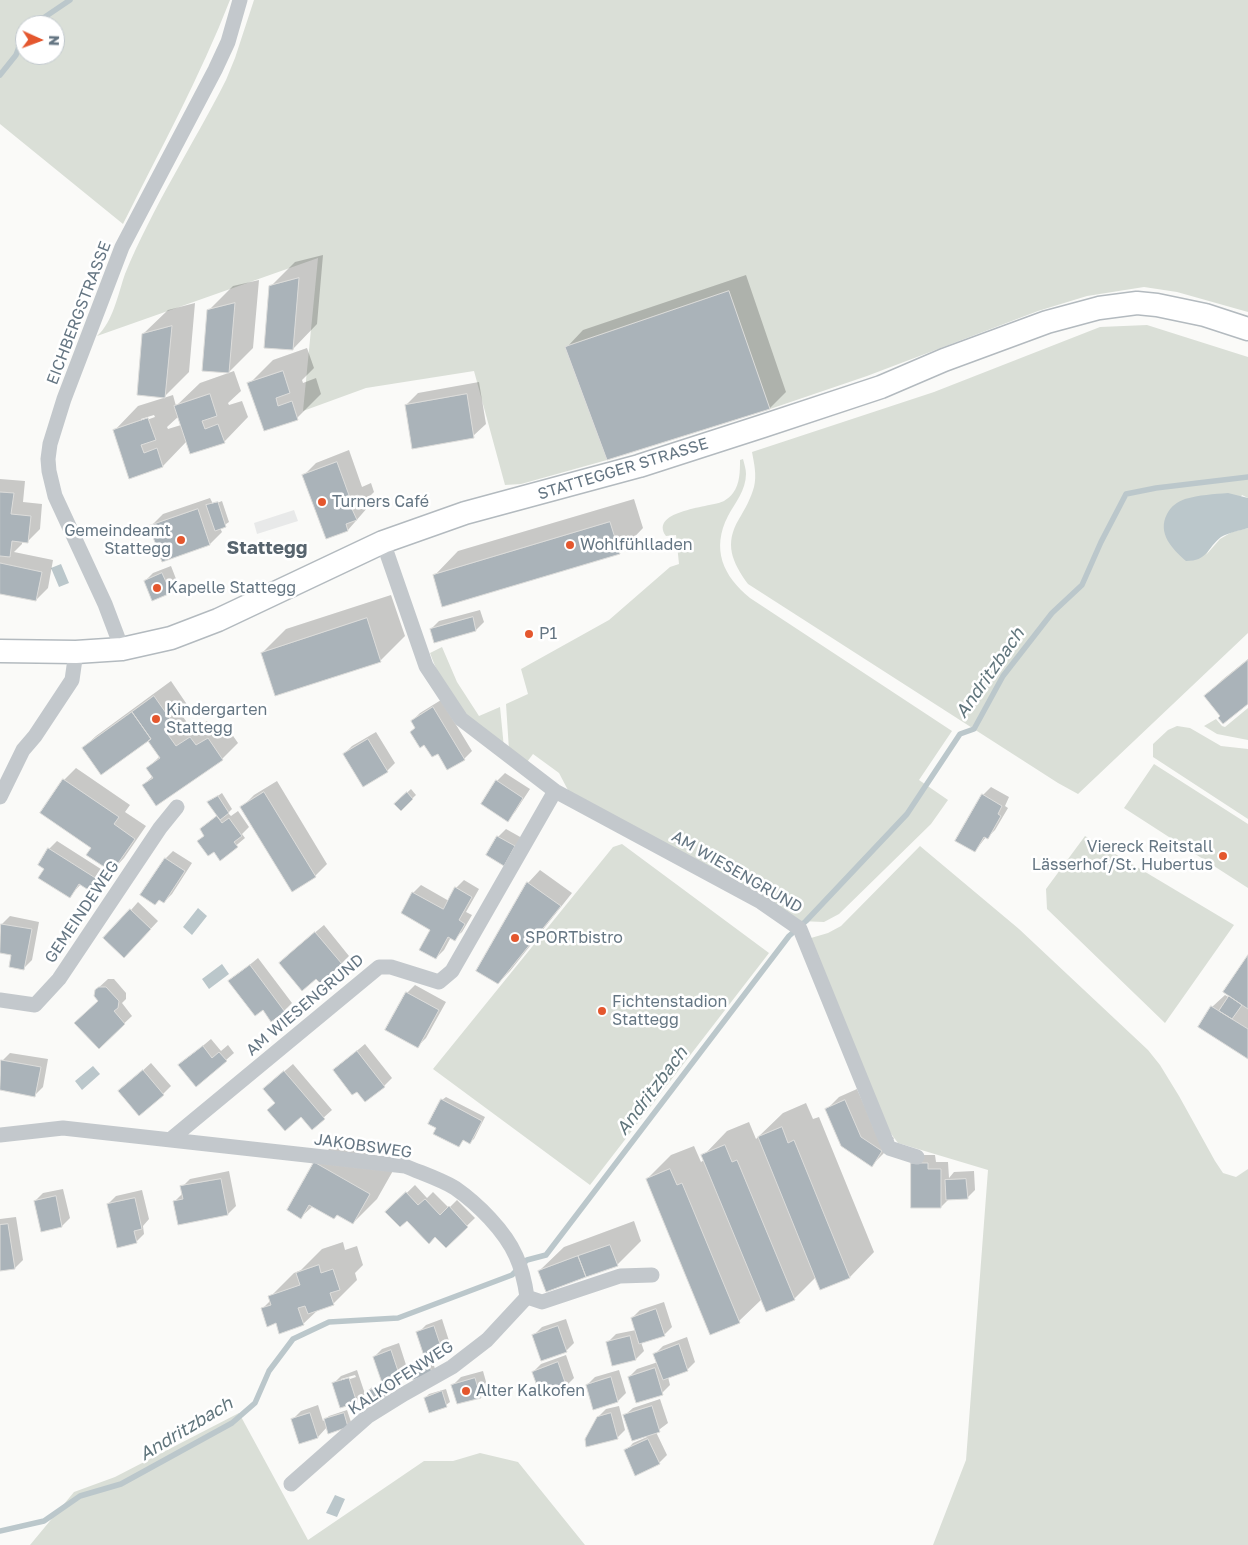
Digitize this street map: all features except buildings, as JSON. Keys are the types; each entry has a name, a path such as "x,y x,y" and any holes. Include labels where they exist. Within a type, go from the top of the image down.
{"main road":[{"name":"STATTEGGER STRASSE","path":"0,651 76,652 122,649 171,638 218,620 383,542 465,513 639,466 754,429 881,387 944,360 1047,322 1099,308 1137,303 1157,305 1205,315 1248,329"}],"street":[{"name":"EICHBERGSTRASSE","path":"122,649 106,604 55,496 49,471 50,444 68,390 122,247 215,70 228,42 240,0"},
{"name":"AM WIESENGRUND","path":"383,542 426,666 461,719 555,791 761,902 800,929 889,1148 917,1157"},
{"path":"0,797 23,750 35,736 72,680 76,652"},
{"name":"AM WIESENGRUND","path":"171,1139 379,966 391,967 439,982 452,971 555,791"},
{"name":"GEMEINDEWEG","path":"0,1000 35,1005 59,979 160,828 177,807"},
{"name":"JAKOBSWEG","path":"0,1135 63,1128 405,1166 453,1187 481,1209 516,1255 525,1280 527,1297"},
{"path":"527,1297 542,1302 620,1276 652,1275"},
{"name":"KALKOFENWEG","path":"291,1484 367,1417 452,1367 487,1340 527,1297"}],"shaded area":[{"path":"0,0 230,0 193,85 123,224 0,124"},
{"path":"254,0 1248,0 1248,312 1177,292 1144,287 1087,296 1038,311 867,376 770,409 729,291 565,347 607,460 521,484 505,485 474,371 366,388 303,411 318,258 97,336 111,316 125,274 148,224 226,80"},
{"path":"1147,325 1248,357 1248,498 1242,495 1206,555 1220,539 1232,532 1248,528 1248,633 1078,794 748,584 742,576 734,560 731,545 734,528 748,503 755,483 752,452 934,392 1100,327"},
{"path":"743,459 746,480 740,496 728,516 720,540 722,561 733,581 750,598 952,731 919,780 948,800 931,824 839,914 824,922 799,921 570,794 559,773 533,754 527,762 509,750 506,704 528,694 521,669 609,620 670,567 679,564 676,535 666,536 663,527 666,520 684,511 718,503 728,498 737,486 740,460"},
{"path":"1228,493 1248,498 1248,528 1221,537 1203,557 1186,561 1171,546 1165,534 1164,521 1169,511 1179,501 1185,499"},
{"path":"294,510 298,521 257,534 254,523"},
{"path":"61,564 69,583 59,587 51,568"},
{"path":"442,647 457,682 479,716 500,707 504,748 466,716 447,690 430,653"},
{"path":"1248,708 1248,740 1217,734 1204,726 1216,719 1225,727"},
{"path":"1177,726 1190,728 1221,746 1248,749 1248,819 1153,757 1153,744 1168,730"},
{"name":"Viereck Reitstall Lässerhof/St. Hubertus","path":"1154,764 1248,824 1248,888 1124,808"},
{"path":"1085,836 1234,925 1165,1023 1047,909 1046,889"},
{"name":"Fichtenstadion Stattegg","path":"622,844 769,953 590,1185 433,1069 613,847"},
{"path":"920,846 1019,929 1148,1050 1160,1065 1179,1096 1223,1173 1236,1177 1248,1169 1248,1545 933,1545 966,1460 988,1170 898,1143 886,1127 811,938 828,933 841,926"},
{"path":"198,908 207,916 192,935 183,927"},
{"path":"222,964 229,974 209,989 202,979"},
{"path":"93,1066 100,1074 82,1090 75,1081"},
{"path":"239,1413 308,1540 424,1461 453,1461 480,1453 518,1462 585,1545 30,1545 74,1492 115,1477"},
{"path":"335,1495 345,1499 337,1517 326,1513"}],"waterway":[{"path":"48,15 70,0"},
{"path":"0,75 15,56"},
{"name":"Andritzbach","path":"0,1531 44,1521 80,1496 121,1484 232,1423 255,1403 269,1371 293,1339 329,1322 398,1318 512,1275 527,1260 546,1255 789,936 806,921 907,814 960,734 974,729 1003,676 1052,613 1082,585 1101,542 1126,494 1156,488 1248,477"}],"place":[{"name":"Turners Café","path":"322,502"},
{"name":"Gemeindeamt Stattegg","path":"181,540"},
{"name":"Wohlfühlladen","path":"570,545"},
{"name":"Kapelle Stattegg","path":"157,588"},
{"name":"P1","path":"529,634"},
{"name":"Kindergarten Stattegg","path":"156,719"},
{"name":"Viereck Reitstall Lässerhof/St. Hubertus","path":"1223,856"},
{"name":"SPORTbistro","path":"515,938"},
{"name":"Fichtenstadion Stattegg","path":"602,1011"},
{"name":"Alter Kalkofen","path":"466,1391"}],"district":[{"name":"Stattegg","path":"267,548"}]}
